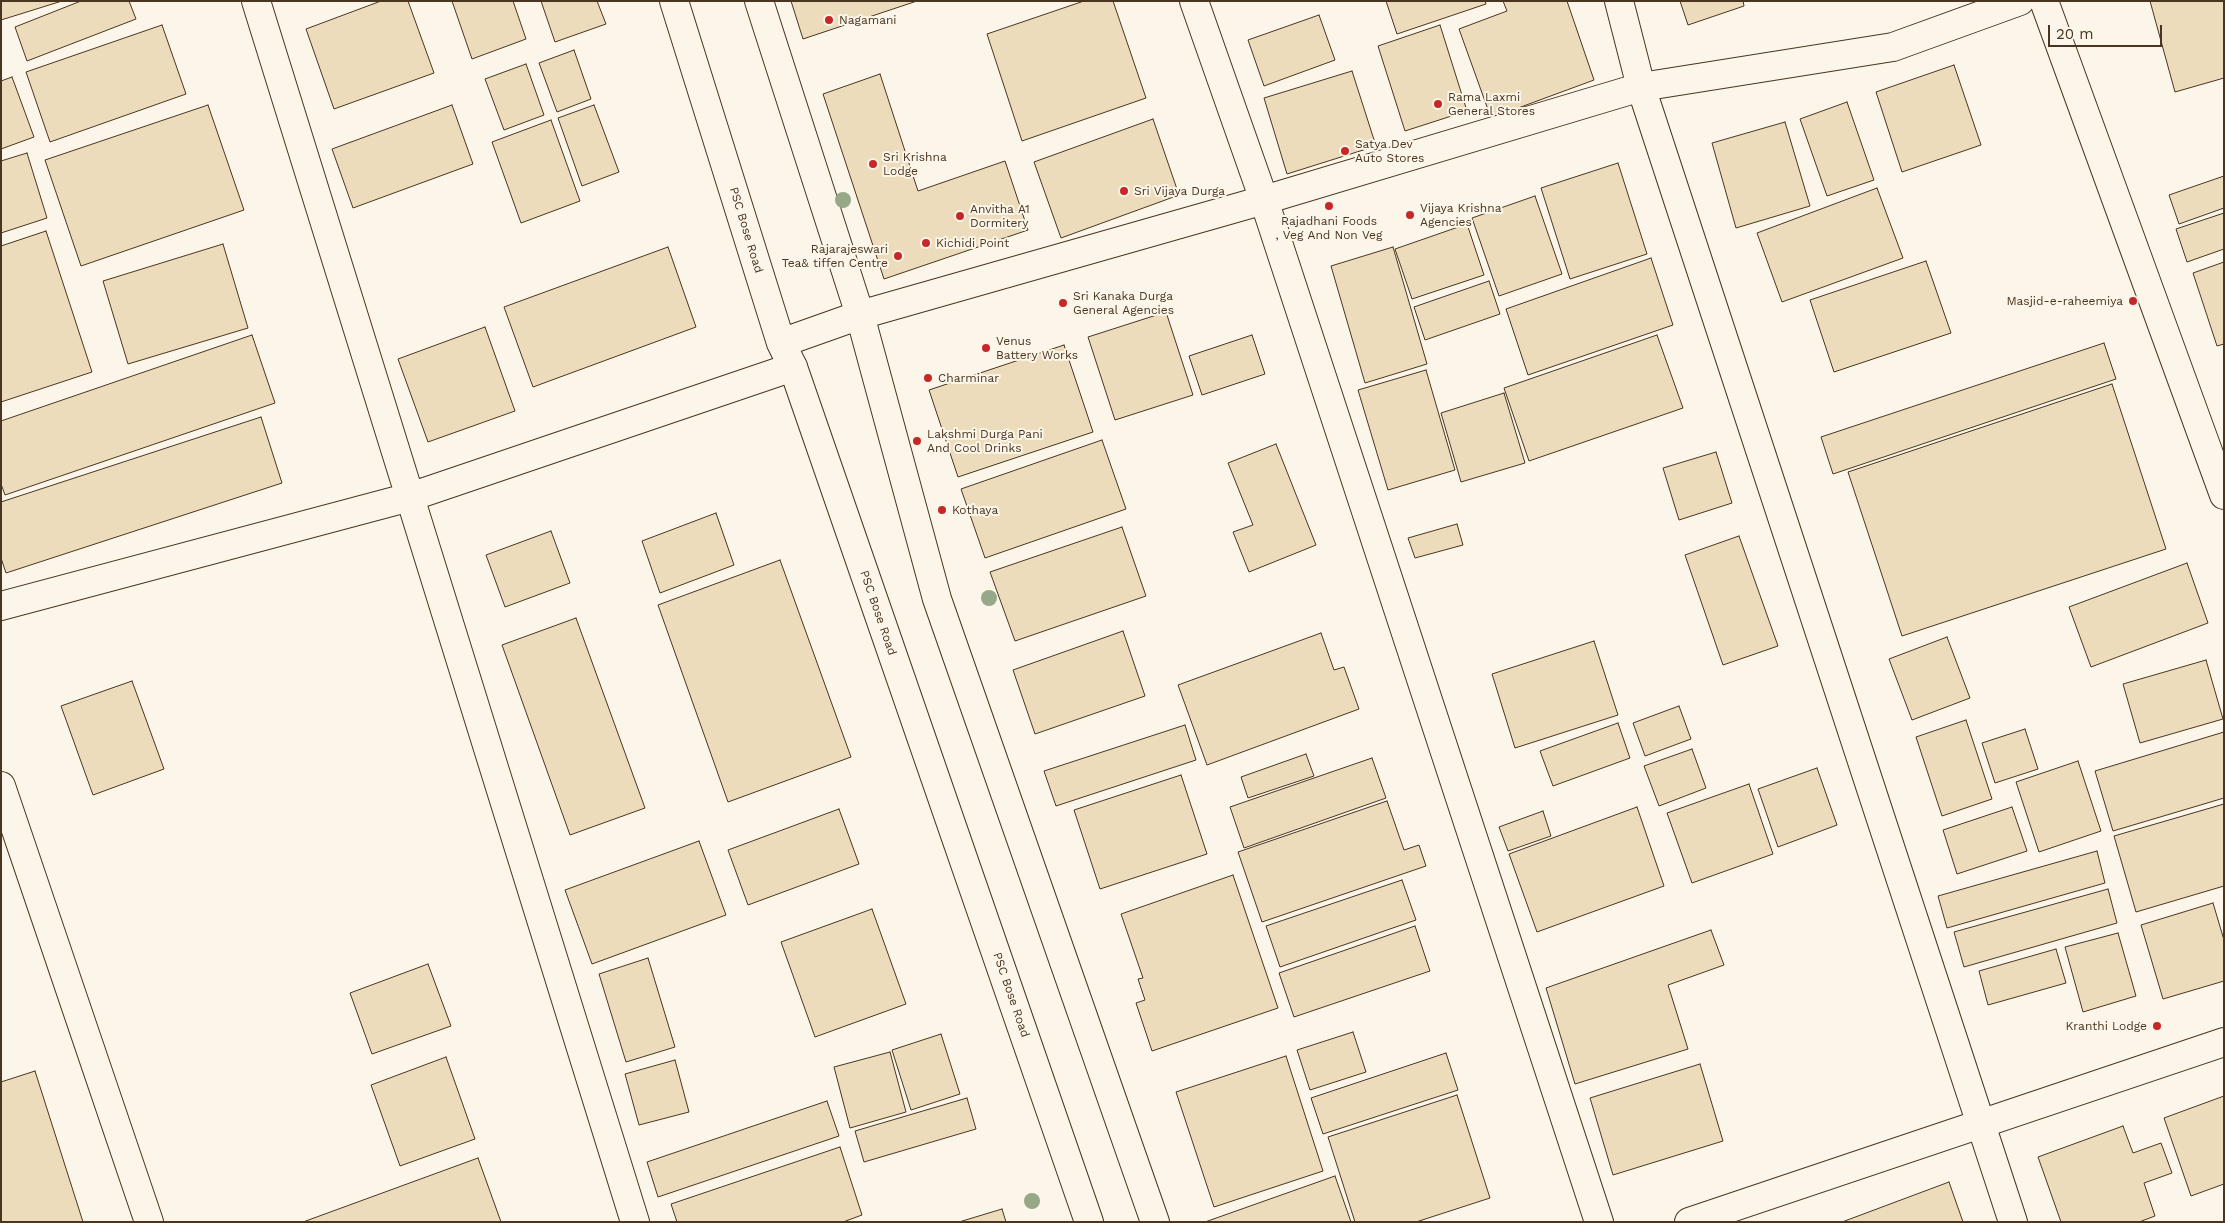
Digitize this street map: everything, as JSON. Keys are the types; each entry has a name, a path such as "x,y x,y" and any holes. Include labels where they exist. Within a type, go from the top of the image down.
{"street":[{"path":"256,1 635,1222"},
{"name":"PSC Bose Road","path":"674,1 787,355 1089,1222"},
{"path":"759,1 860,315 937,600 1154,1222"},
{"path":"1194,1 1264,200 1599,1222"},
{"path":"1620,1 1641,87 2013,1222"},
{"path":"1,606 410,497 787,355 860,315 1264,200 1641,87 1892,47 2020,1"},
{"path":"2044,1 2224,495"},
{"path":"1,786 149,1222"},
{"path":"1690,1222 2224,1042"}],"building":[{"path":"1,1 62,1 1,20"},
{"path":"81,1 129,1 136,19 27,61 15,27"},
{"path":"381,1 408,1 434,73 334,109 306,29"},
{"path":"452,1 513,1 526,39 472,59"},
{"path":"541,1 597,1 606,24 555,42"},
{"name":"Nagamani","path":"791,1 917,1 803,39"},
{"path":"1084,1 1113,1 1146,98 1022,141 987,34"},
{"path":"1386,1 1485,1 1486,4 1397,34"},
{"path":"1503,1 1567,1 1594,80 1491,118 1459,29 1507,11"},
{"path":"1680,1 1743,1 1744,6 1688,25"},
{"path":"2150,1 2224,1 2224,78 2175,92"},
{"path":"1319,15 1335,60 1264,86 1248,40"},
{"path":"162,25 186,94 50,142 26,72"},
{"path":"1440,25 1467,111 1405,131 1378,46"},
{"path":"574,50 591,99 557,112 539,63"},
{"path":"526,64 544,115 504,130 485,79"},
{"path":"1954,65 1981,145 1902,172 1876,92"},
{"path":"1352,71 1376,146 1287,174 1264,98"},
{"path":"880,74 918,191 1005,161 1028,230 884,279 823,94"},
{"path":"12,77 34,137 1,149 1,81"},
{"path":"1847,102 1874,180 1827,196 1800,119"},
{"path":"208,105 244,210 81,266 45,160"},
{"path":"452,105 473,164 353,208 332,149"},
{"path":"594,105 619,172 582,186 558,118"},
{"path":"1153,119 1179,195 1061,238 1034,162"},
{"path":"551,120 580,201 521,223 492,142"},
{"path":"1785,122 1810,206 1736,228 1712,143"},
{"path":"27,153 47,218 1,233 1,161"},
{"path":"1618,163 1647,254 1570,279 1541,188"},
{"path":"2224,176 2224,208 2179,224 2169,195"},
{"path":"1877,188 1903,258 1782,302 1757,233"},
{"path":"1535,196 1562,274 1499,296 1472,218"},
{"path":"2224,213 2224,249 2187,262 2176,229"},
{"path":"1467,224 1484,275 1412,299 1395,249"},
{"path":"46,231 92,372 1,402 1,246"},
{"path":"223,244 248,328 128,364 103,281"},
{"path":"668,247 696,327 533,387 504,307"},
{"path":"1393,247 1427,364 1365,383 1331,266"},
{"path":"1651,258 1673,325 1528,375 1506,309"},
{"path":"1926,261 1951,333 1834,372 1810,300"},
{"path":"2224,262 2224,344 2217,346 2193,273"},
{"path":"1489,281 1500,314 1425,340 1414,307"},
{"path":"1166,312 1193,395 1115,420 1088,337"},
{"path":"485,327 515,411 428,442 398,359"},
{"path":"252,335 275,403 5,495 1,484 1,421"},
{"path":"1252,335 1265,374 1202,395 1189,356"},
{"path":"1657,335 1683,408 1529,461 1504,388"},
{"path":"2104,343 2116,379 1833,474 1821,437"},
{"path":"1064,345 1093,432 958,477 929,390"},
{"path":"1426,370 1455,470 1388,490 1358,390"},
{"path":"2112,384 2166,549 1902,636 1848,472"},
{"path":"1504,393 1525,463 1461,482 1441,413"},
{"path":"261,417 282,483 6,573 1,558 1,502"},
{"path":"1102,440 1126,509 985,558 961,489"},
{"path":"1276,444 1316,545 1249,572 1233,532 1253,525 1228,463"},
{"path":"1716,452 1732,503 1679,520 1663,468"},
{"path":"716,513 734,565 660,593 642,541"},
{"path":"1457,524 1463,545 1415,558 1408,538"},
{"path":"1122,527 1146,596 1015,641 990,572"},
{"path":"551,531 570,583 505,607 486,555"},
{"path":"1739,536 1778,646 1723,665 1685,555"},
{"path":"780,560 851,757 728,802 658,605"},
{"path":"2187,563 2208,623 2091,667 2069,607"},
{"path":"576,618 645,808 570,835 502,645"},
{"path":"1123,631 1145,696 1035,734 1013,670"},
{"path":"1321,633 1334,670 1344,667 1359,709 1207,765 1178,685"},
{"path":"1947,637 1970,698 1912,720 1889,659"},
{"path":"1594,641 1618,715 1515,748 1492,674"},
{"path":"2206,660 2223,719 2140,743 2123,684"},
{"path":"132,681 164,769 93,795 61,706"},
{"path":"1679,706 1691,739 1645,756 1633,723"},
{"path":"1966,720 1992,799 1942,816 1916,737"},
{"path":"1618,723 1630,758 1553,786 1540,751"},
{"path":"1185,725 1196,760 1056,806 1044,771"},
{"path":"2025,729 2038,769 1995,783 1982,743"},
{"path":"2224,732 2224,798 2113,831 2095,771"},
{"path":"1692,749 1706,788 1659,806 1644,766"},
{"path":"1306,754 1314,776 1248,798 1241,777"},
{"path":"1372,758 1386,798 1244,848 1230,807"},
{"path":"2078,761 2101,831 2039,852 2016,782"},
{"path":"1817,768 1837,825 1778,847 1758,789"},
{"path":"1181,775 1207,854 1100,889 1074,810"},
{"path":"1749,784 1773,854 1692,883 1667,813"},
{"path":"1387,801 1404,850 1419,845 1426,866 1262,922 1238,852"},
{"path":"2224,804 2224,886 2136,912 2114,836"},
{"path":"1637,807 1664,886 1537,932 1509,854"},
{"path":"2012,807 2027,851 1957,874 1943,830"},
{"path":"839,809 859,864 748,905 728,850"},
{"path":"1543,811 1551,836 1508,851 1499,827"},
{"path":"699,841 726,915 592,964 565,890"},
{"path":"2097,851 2105,883 1947,928 1938,896"},
{"path":"1233,875 1278,1008 1152,1051 1136,1003 1145,1000 1138,979 1143,978 1121,914"},
{"path":"1402,880 1416,920 1280,967 1266,926"},
{"path":"2108,889 2117,923 1964,967 1954,932"},
{"path":"2213,903 2224,940 2224,981 2163,999 2141,925"},
{"path":"872,909 906,1004 815,1037 781,942"},
{"path":"1415,926 1430,971 1294,1017 1279,973"},
{"path":"1711,930 1724,965 1668,985 1688,1049 1575,1084 1546,988"},
{"path":"2118,933 2136,996 2083,1012 2065,947"},
{"path":"2056,949 2066,983 1988,1005 1979,971"},
{"path":"648,958 675,1047 626,1062 599,974"},
{"path":"428,964 451,1026 372,1054 350,993"},
{"path":"1353,1032 1366,1072 1310,1090 1297,1050"},
{"path":"941,1034 960,1094 911,1110 892,1050"},
{"path":"890,1052 906,1112 850,1128 834,1067"},
{"path":"1446,1053 1458,1090 1323,1134 1311,1098"},
{"path":"1286,1056 1323,1171 1214,1207 1176,1092"},
{"path":"446,1057 475,1139 400,1166 371,1085"},
{"path":"675,1060 689,1112 639,1125 625,1074"},
{"path":"1700,1064 1723,1141 1613,1175 1590,1098"},
{"path":"35,1071 83,1222 1,1222 1,1082"},
{"path":"1457,1095 1490,1198 1416,1222 1355,1222 1328,1137"},
{"path":"2224,1096 2224,1184 2191,1196 2164,1118"},
{"path":"967,1098 976,1129 864,1162 855,1131"},
{"path":"827,1101 839,1136 658,1197 647,1162"},
{"path":"2123,1126 2133,1153 2161,1143 2172,1173 2144,1183 2155,1216 2139,1222 2061,1222 2038,1157"},
{"path":"840,1147 862,1215 843,1222 677,1222 671,1204"},
{"path":"478,1158 501,1222 303,1222"},
{"path":"1335,1176 1351,1222 1205,1222"},
{"path":"1949,1182 1963,1222 1842,1222"},
{"path":"1002,1209 1006,1222 959,1222"}],"place":[{"name":"Nagamani","path":"829,20"},
{"name":"Rama Laxmi General Stores","path":"1438,104"},
{"name":"Satya Dev Auto Stores","path":"1345,151"},
{"name":"Sri Krishna Lodge","path":"873,164"},
{"name":"Sri Vijaya Durga","path":"1124,191"},
{"name":"Rajadhani Foods , Veg And Non Veg","path":"1329,206"},
{"name":"Vijaya Krishna Agencies","path":"1410,215"},
{"name":"Anvitha A1 Dormitery","path":"960,216"},
{"name":"Kichidi Point","path":"926,243"},
{"name":"Rajarajeswari Tea& tiffen Centre","path":"898,256"},
{"name":"Masjid-e-raheemiya","path":"2133,301"},
{"name":"Sri Kanaka Durga General Agencies","path":"1063,303"},
{"name":"Venus Battery Works","path":"986,348"},
{"name":"Charminar","path":"928,378"},
{"name":"Lakshmi Durga Pani And Cool Drinks","path":"917,441"},
{"name":"Kothaya","path":"942,510"},
{"name":"Kranthi Lodge","path":"2157,1026"}]}
